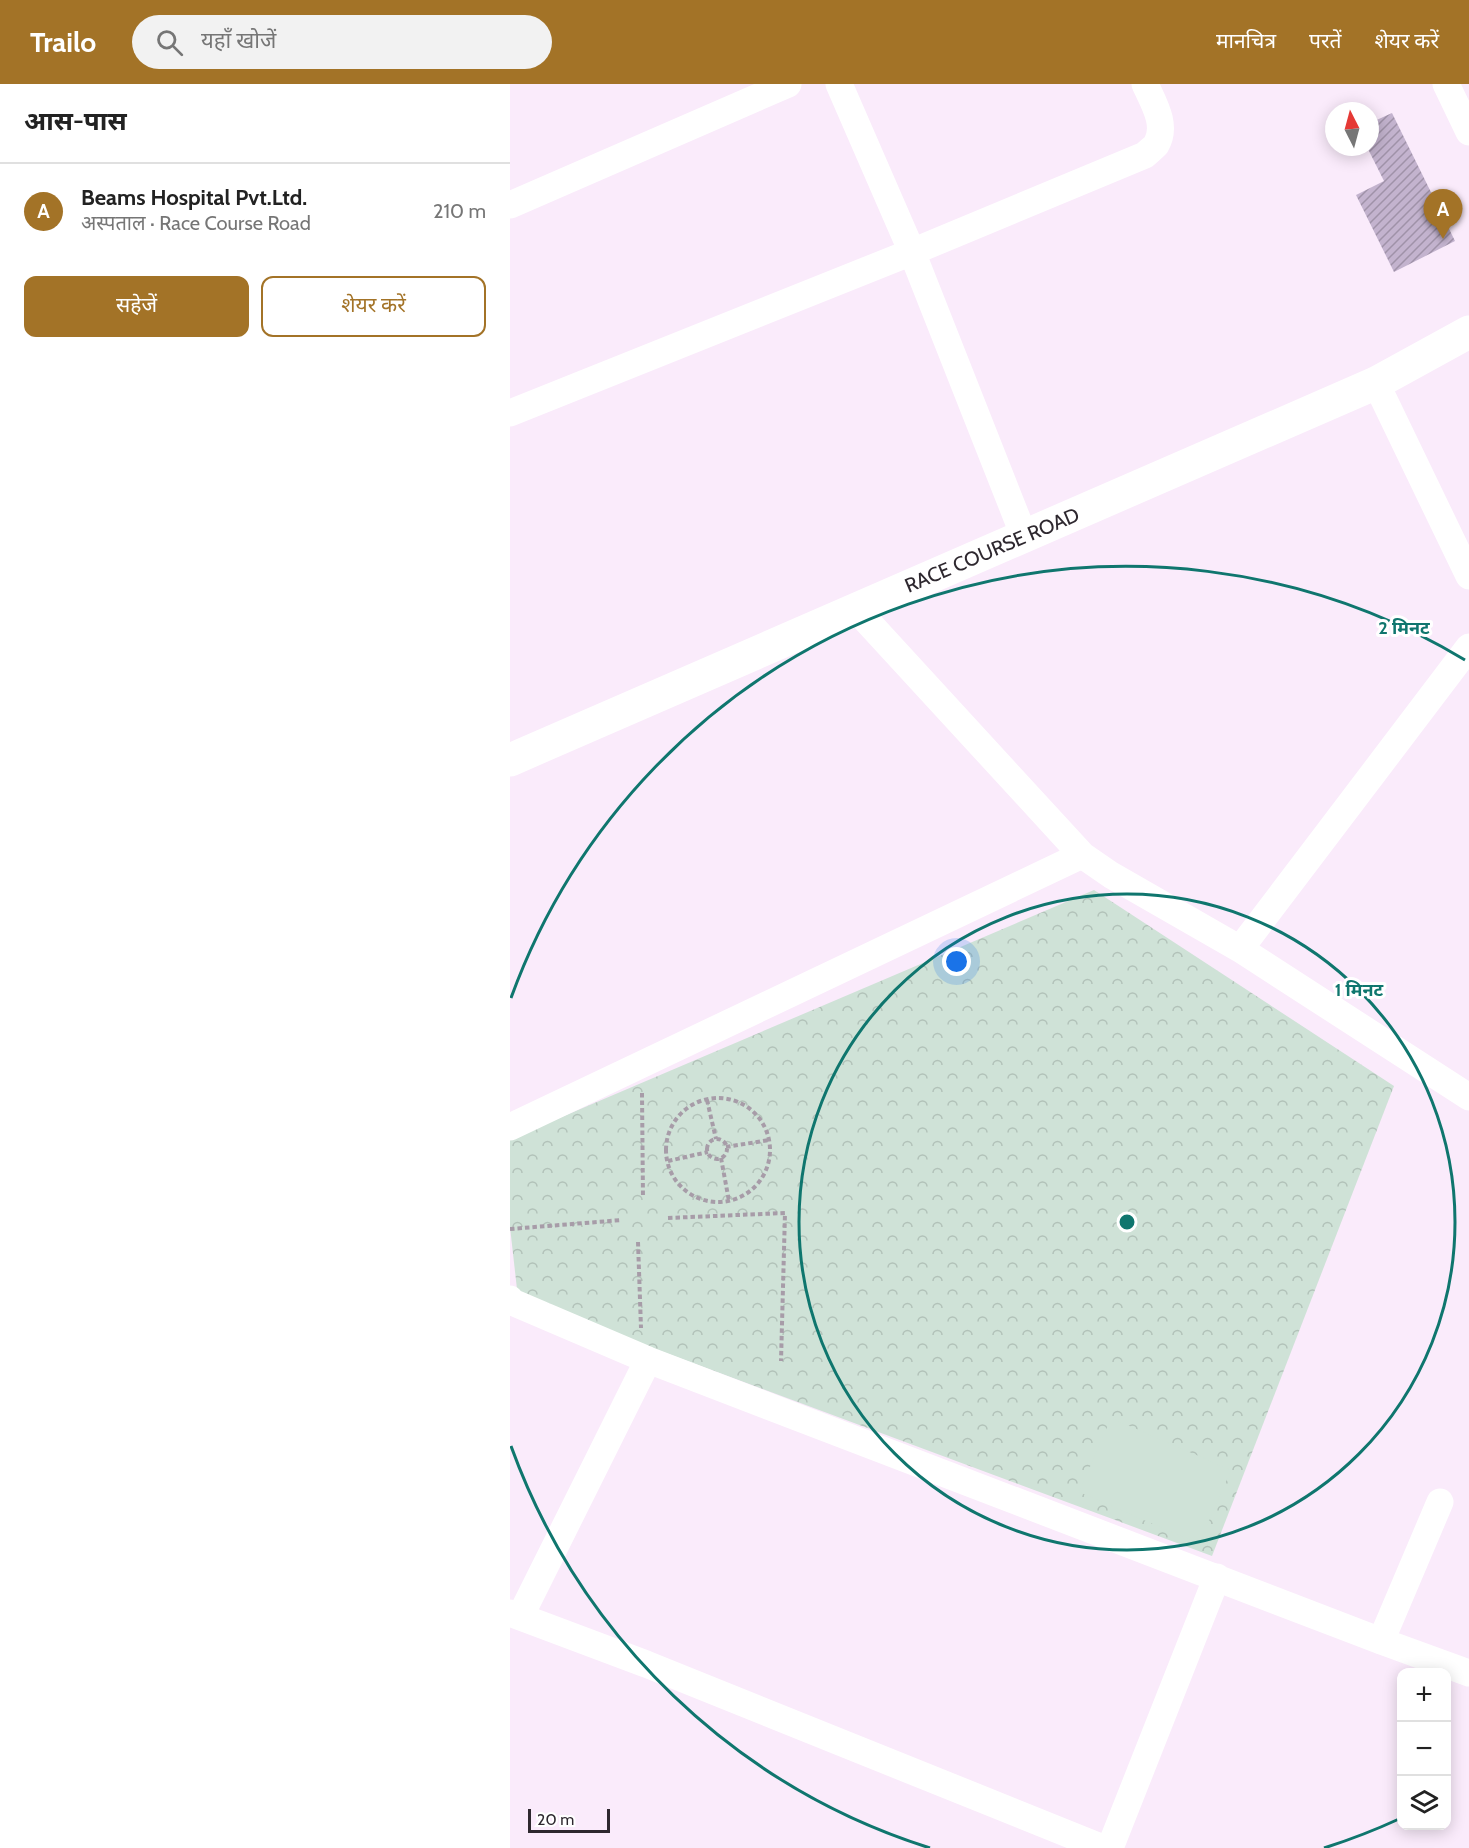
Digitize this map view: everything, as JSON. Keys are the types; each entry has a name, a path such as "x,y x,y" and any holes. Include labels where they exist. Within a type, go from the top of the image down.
{"street":[{"path":"510,205 788,84"},
{"path":"839,84 912,252 1024,536"},
{"path":"510,413 912,252 1145,154 1156,144 1160,130 1159,116 1145,84"},
{"path":"1446,84 1469,132"},
{"name":"RACE COURSE ROAD","path":"510,760 1376,383 1469,332"},
{"path":"1376,383 1469,576"},
{"path":"856,609 1082,855 1111,875 1240,950 1469,1097"},
{"path":"1240,950 1469,647"},
{"path":"510,1127 1082,855"},
{"path":"510,1299 512,1302 648,1360 1381,1641 1469,1672"},
{"path":"648,1360 515,1615 646,1664 1103,1848"},
{"path":"1381,1641 1440,1502"},
{"path":"1110,1848 1217,1577"}],"path":[{"path":"642,1082 644,1198"},
{"path":"724,1098 741,1102 755,1113 766,1128 770,1140 771,1155 764,1175 753,1189 729,1201 711,1202 687,1192 674,1178 667,1161 666,1144 675,1122 692,1105 707,1100 724,1098"},
{"path":"707,1100 716,1139"},
{"path":"716,1139 721,1140 726,1147 725,1154 721,1158 714,1158 708,1152 708,1145 716,1139"},
{"path":"726,1147 770,1140"},
{"path":"667,1161 708,1152"},
{"path":"721,1158 729,1201"},
{"path":"668,1218 785,1213 781,1361"},
{"path":"510,1229 622,1220"},
{"path":"638,1242 641,1333"}],"green space":[{"path":"1094,890 1394,1086 1212,1556 518,1298 510,1227 510,1139"},
{"path":"1111,1418 1231,1470 1199,1544 1079,1492"}],"building":[{"path":"1392,113 1455,241 1394,272 1356,195 1384,181 1372,156 1379,156 1379,119"}],"place":[{"name":"Beams Hospital Pvt.Ltd.","path":"1443,239"}]}
